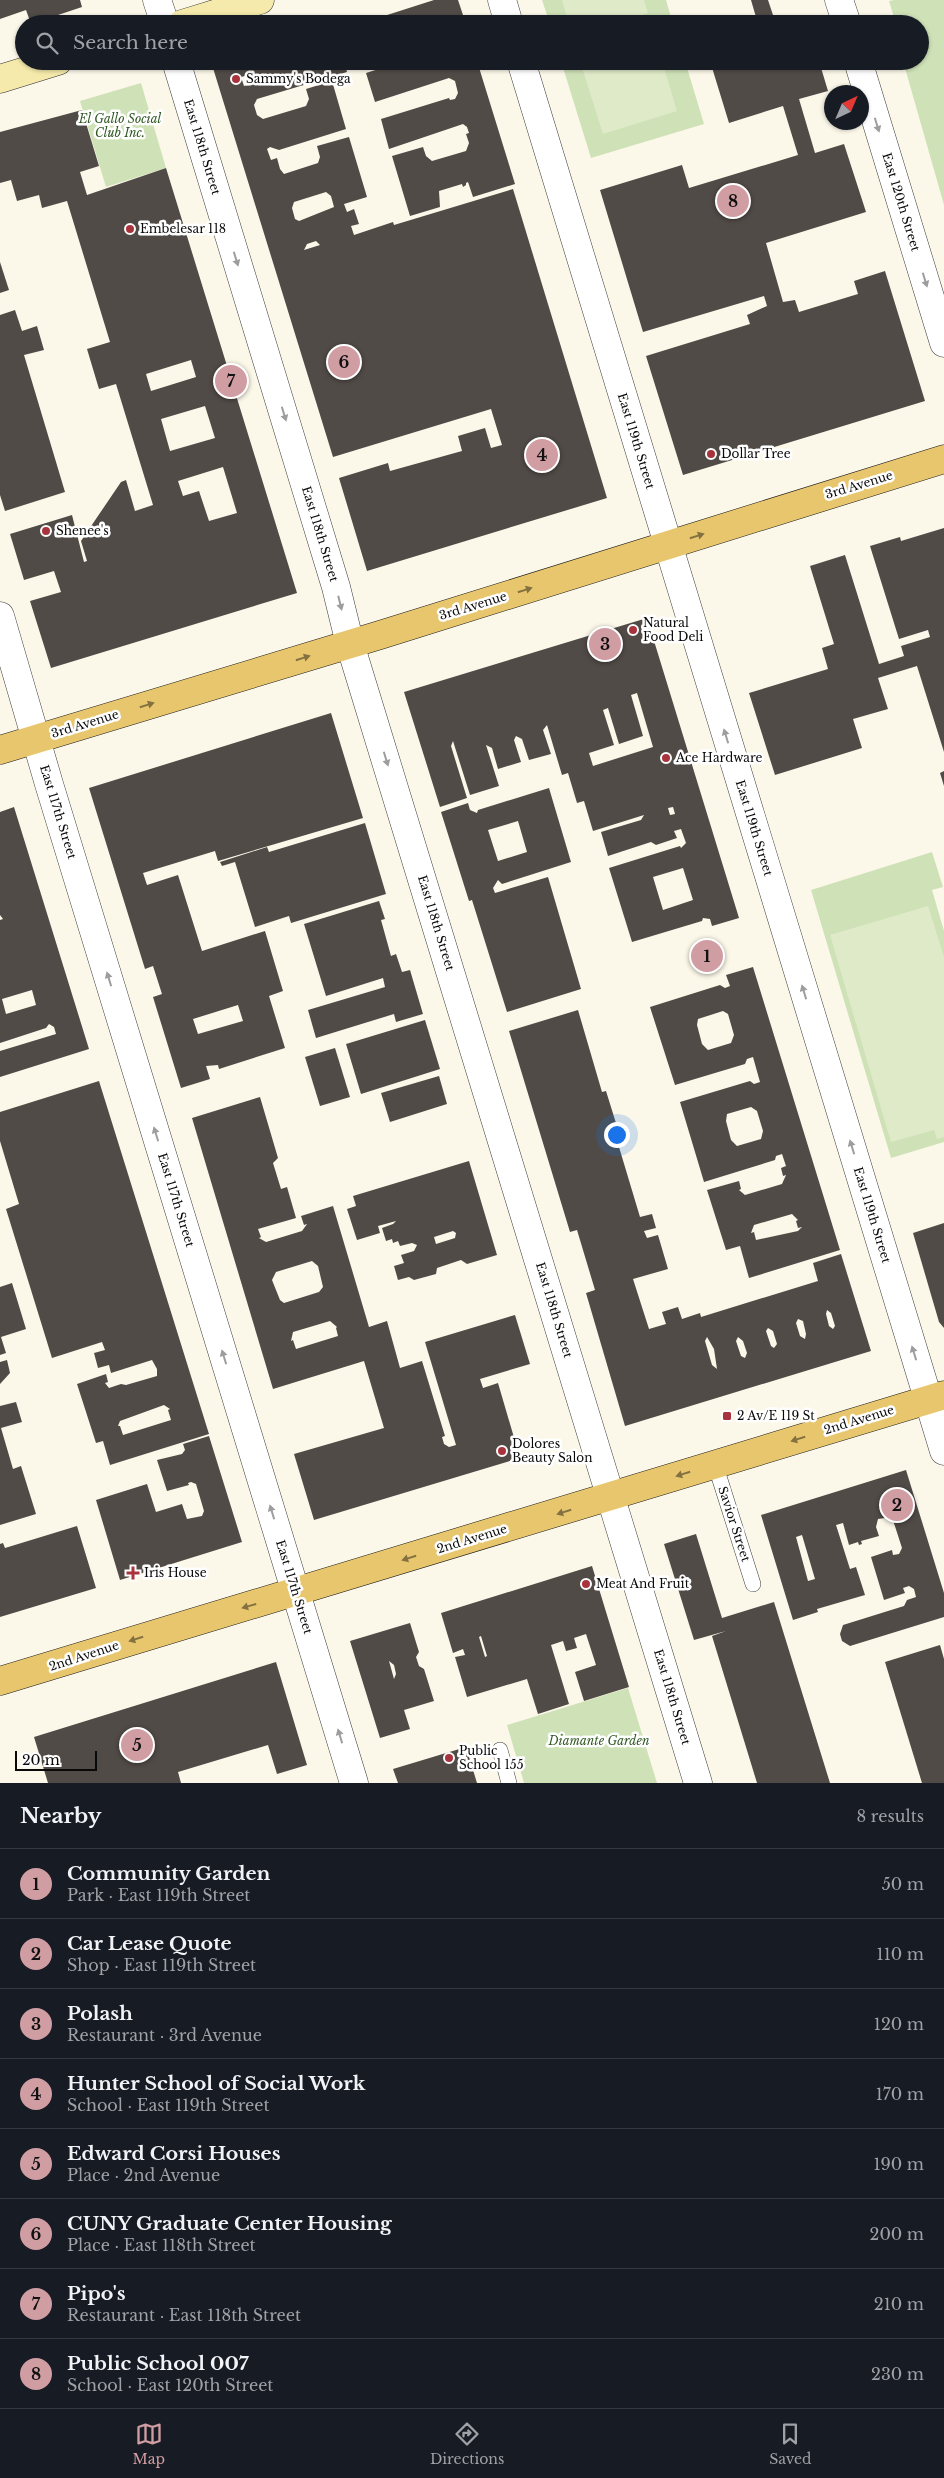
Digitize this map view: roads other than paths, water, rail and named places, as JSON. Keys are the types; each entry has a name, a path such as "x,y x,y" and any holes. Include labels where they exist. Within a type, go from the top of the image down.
{"main road":[{"path":"211,15 260,0"},
{"path":"0,79 29,70"},
{"name":"3rd Avenue","path":"0,750 350,644 944,459"},
{"name":"2nd Avenue","path":"0,1682 936,1397"}],"street":[{"path":"157,0 162,15"},
{"path":"502,0 506,15"},
{"path":"839,0 843,15"},
{"name":"East 118th Street","path":"179,70 336,588 350,644 698,1783"},
{"name":"East 119th Street","path":"524,70 668,545 936,1397 944,1451"},
{"name":"East 120th Street","path":"861,70 944,343"},
{"name":"East 117th Street","path":"0,616 354,1783"}],"lane":[{"name":"Savior Street","path":"715,1464 754,1584"},
{"path":"500,1750 509,1783"}],"place":[{"name":"Sammy's Bodega","path":"236,79"},
{"name":"Public School 007","path":"733,201"},
{"name":"Embelesar 118","path":"130,229"},
{"name":"CUNY Graduate Center Housing","path":"344,362"},
{"name":"Pipo's","path":"231,381"},
{"name":"Dollar Tree","path":"711,454"},
{"name":"Hunter School of Social Work","path":"542,455"},
{"name":"Shenee's","path":"46,531"},
{"name":"Natural Food Deli","path":"633,630"},
{"name":"Polash","path":"605,644"},
{"name":"Ace Hardware","path":"666,758"},
{"name":"Community Garden","path":"707,956"},
{"name":"2 Av/E 119 St","path":"727,1416"},
{"name":"Dolores Beauty Salon","path":"502,1451"},
{"name":"Car Lease Quote","path":"897,1505"},
{"name":"Iris House","path":"133,1573"},
{"name":"Meat And Fruit","path":"586,1584"},
{"name":"Edward Corsi Houses","path":"137,1745"},
{"name":"Public School 155","path":"449,1758"}],"park label":[{"name":"El Gallo Social Club Inc.","path":"120,126"},
{"name":"Diamante Garden","path":"599,1741"}]}
